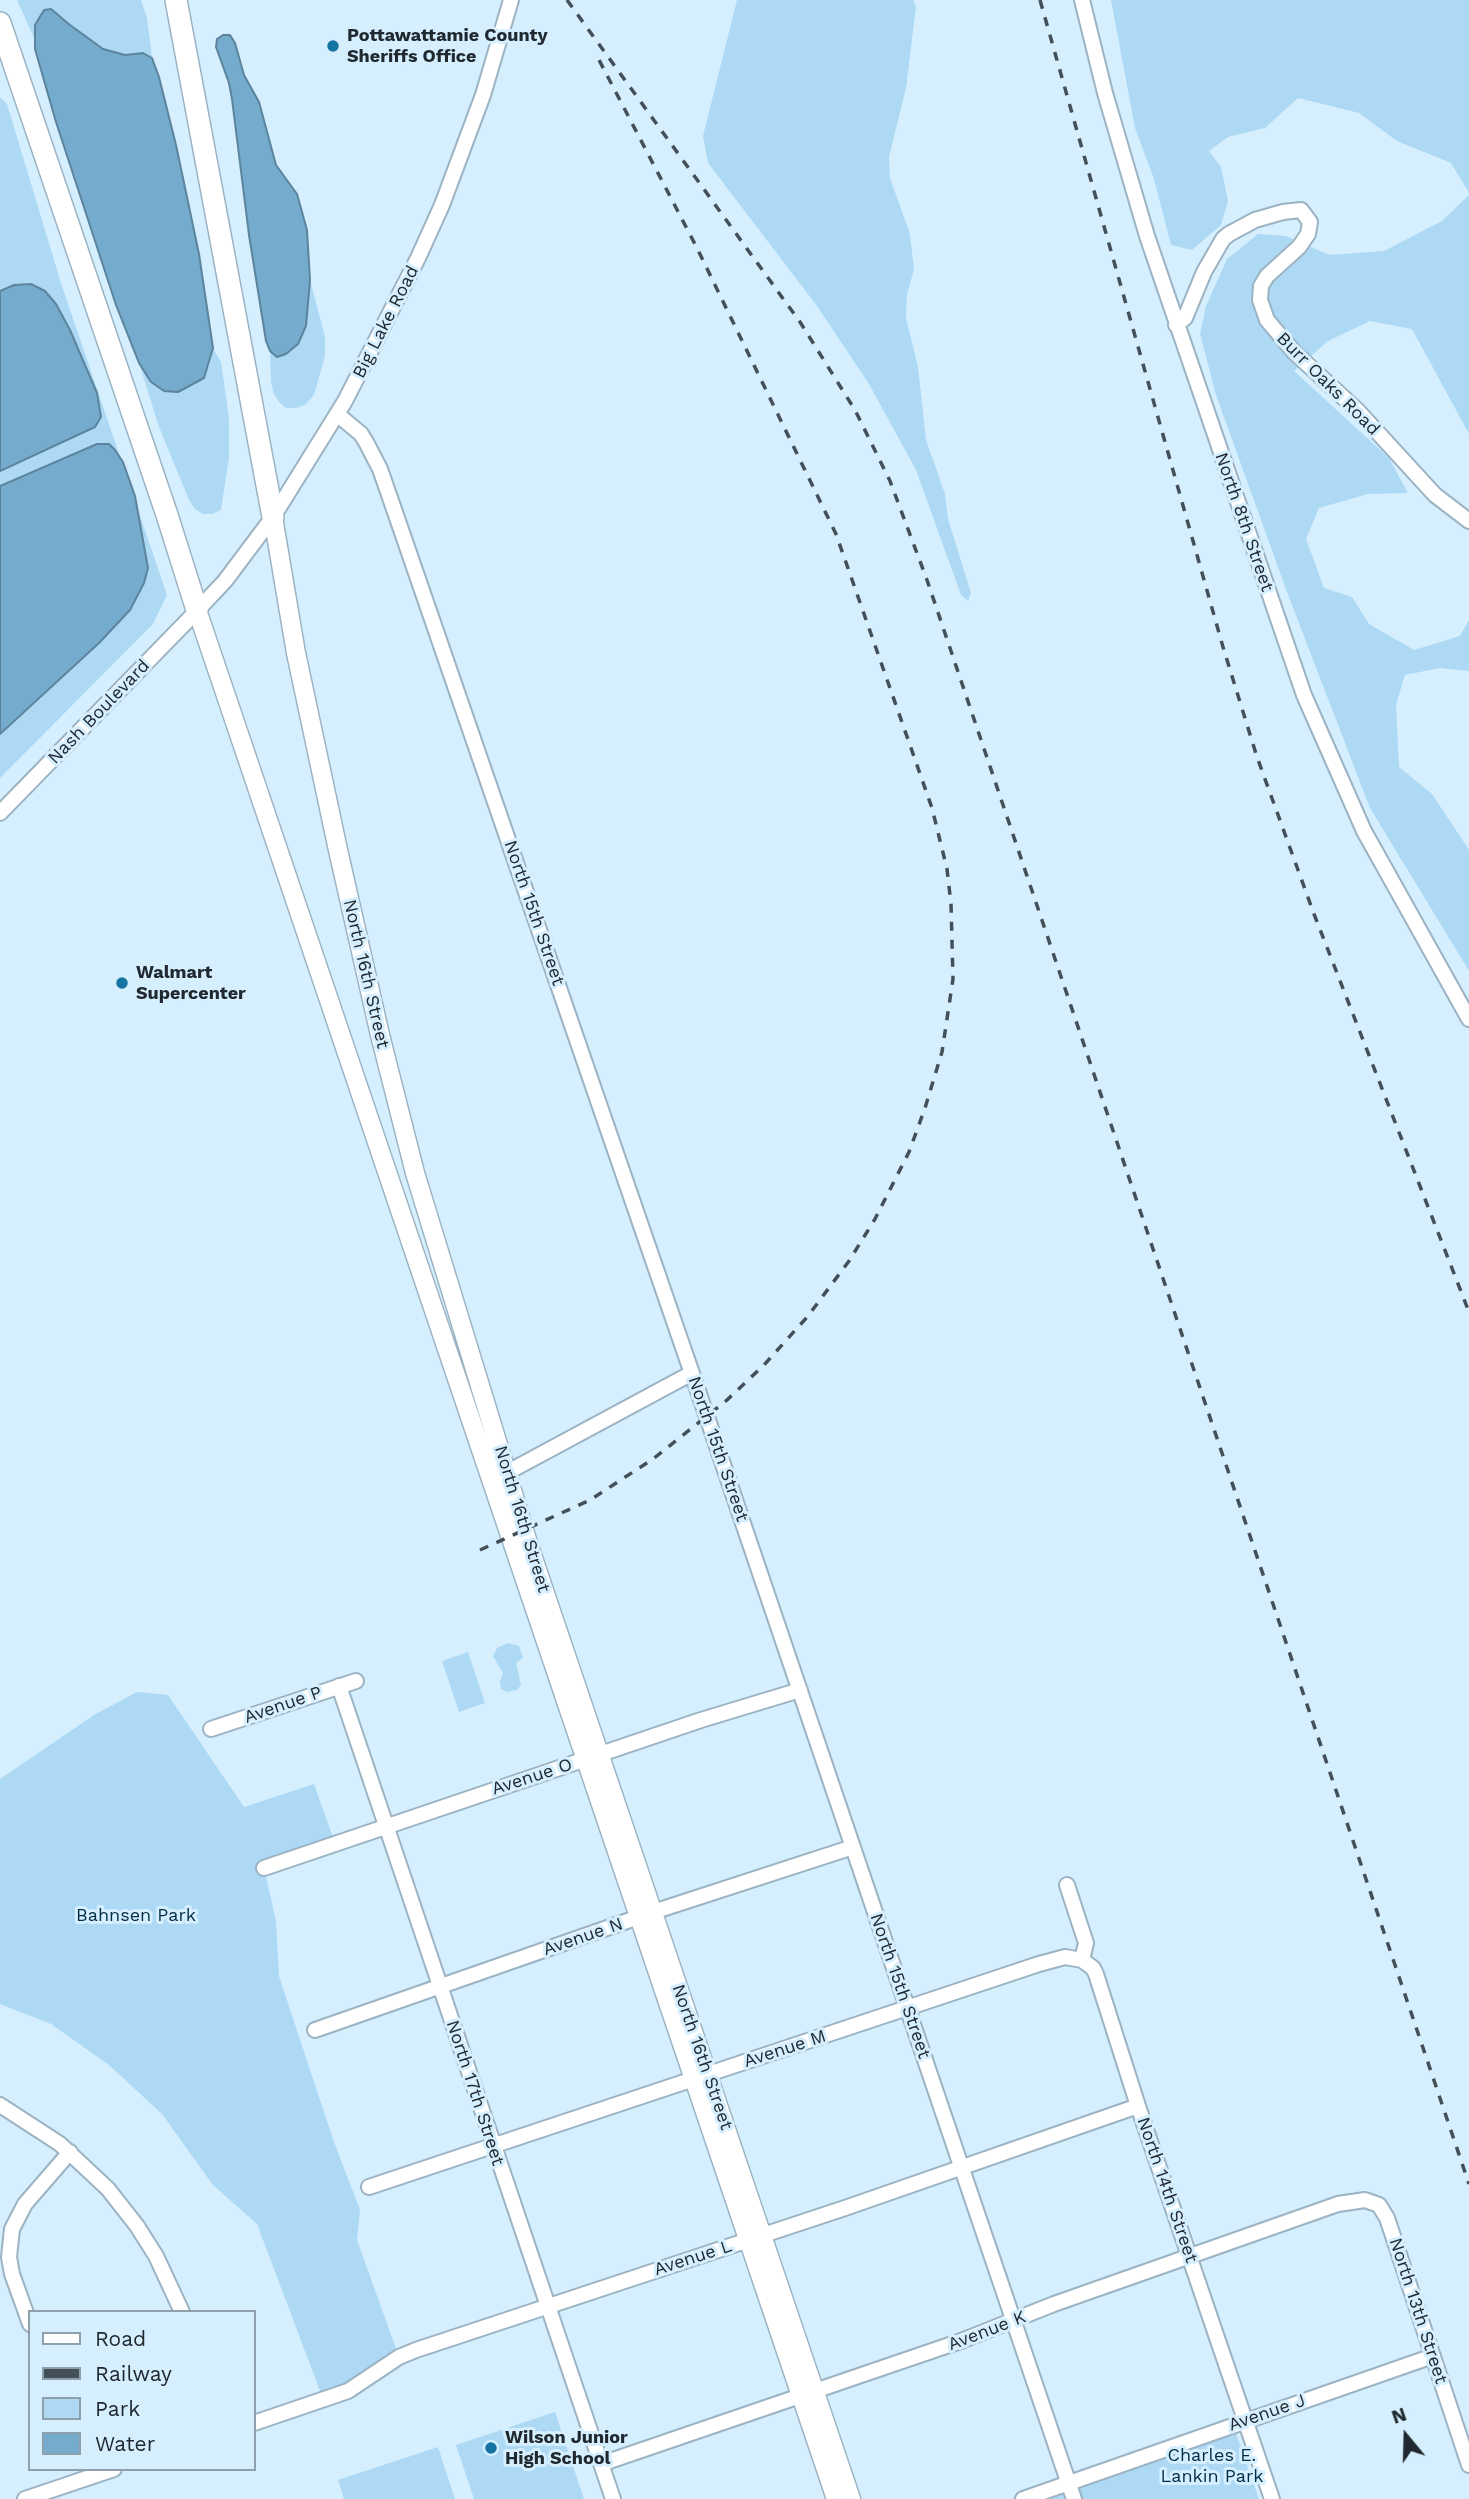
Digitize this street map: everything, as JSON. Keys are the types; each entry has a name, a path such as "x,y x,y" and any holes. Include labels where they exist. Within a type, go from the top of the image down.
{"highway":[{"path":"176,0 273,517"},
{"path":"0,23 197,610"}],"main road":[{"name":"North 16th Street","path":"273,517 296,653 383,1048 415,1173 593,1757"},
{"name":"North 16th Street","path":"197,610 647,1915 808,2395 836,2499"},
{"name":"North 16th Street","path":"808,2395 851,2499"}],"street":[{"name":"North 8th Street","path":"1082,0 1105,93 1147,236 1304,695 1370,843 1469,1019"},
{"name":"Big Lake Road","path":"197,610 225,581 273,517 337,414 402,293 442,205 483,96 507,2"},
{"name":"Burr Oaks Road","path":"1176,325 1185,317 1203,272 1223,239 1255,220 1301,210 1310,222 1308,234 1299,247 1267,276 1261,286 1260,300 1267,320 1294,352 1358,411 1435,495 1469,521"},
{"name":"North 15th Street","path":"337,414 361,434 380,469 692,1373 1074,2499"},
{"name":"Nash Boulevard","path":"0,813 197,610"},
{"path":"508,1472 692,1373"},
{"name":"Avenue P","path":"211,1729 356,1681"},
{"name":"North 17th Street","path":"339,1686 613,2499"},
{"name":"Avenue O","path":"264,1868 800,1690"},
{"name":"Avenue N","path":"315,2030 853,1847"},
{"path":"1067,1885 1086,1943 1082,1959"},
{"name":"Avenue M","path":"369,2187 1039,1964 1065,1957 1082,1959"},
{"name":"North 14th Street","path":"1082,1959 1097,1974 1138,2106 1272,2499"},
{"path":"0,2105 36,2126 69,2152 108,2189 156,2256 181,2310"},
{"name":"Avenue L","path":"256,2422 348,2391 384,2366 416,2350 755,2238 1138,2106"},
{"path":"28,2319 12,2274 9,2257 12,2229 25,2204 69,2152"},
{"name":"Avenue K","path":"601,2464 808,2395 1338,2204 1355,2200 1373,2202"},
{"name":"North 13th Street","path":"1373,2202 1383,2209 1387,2218 1469,2465"},
{"name":"Avenue J","path":"1023,2499 1433,2356"},
{"path":"25,2499 82,2474 101,2471"}],"green space":[{"path":"17,0 141,0 147,18 152,58 143,53 125,55 103,49 60,15 35,25 34,38"},
{"path":"737,0 913,0 916,7 906,88 889,157 890,178 910,234 914,270 907,294 906,318 918,367 926,440 945,494 948,519 971,593 968,601 961,595 916,470 869,384 817,306 708,163 703,136"},
{"path":"1111,0 1469,0 1469,193 1451,163 1397,141 1359,113 1298,98 1265,128 1228,137 1209,151 1221,167 1228,201 1221,225 1192,250 1171,245 1154,179 1135,128"},
{"path":"0,97 7,104 61,283 167,595 153,624 0,778"},
{"path":"1469,195 1469,434 1412,329 1370,321 1328,341 1294,371 1389,458 1408,493 1368,494 1319,508 1306,539 1324,588 1352,597 1369,624 1414,650 1460,636 1469,620 1469,671 1440,668 1405,675 1396,705 1399,767 1432,794 1469,850 1469,971 1370,808 1287,592 1216,395 1200,334 1206,306 1227,259 1258,234 1286,236 1329,255 1384,251 1442,221"},
{"path":"310,280 325,337 325,356 314,395 305,405 286,408 274,394 270,351 277,357 306,326"},
{"path":"213,348 221,362 229,419 229,458 221,510 203,514 195,509 189,500 159,427 139,363 151,382 209,367"},
{"path":"508,1643 519,1646 523,1658 516,1663 521,1685 517,1690 507,1692 501,1689 503,1673 493,1656 497,1648"},
{"path":"468,1652 485,1703 459,1712 442,1661"},
{"name":"Bahnsen Park","path":"137,1692 168,1695 244,1807 314,1784 335,1843 264,1868 276,1921 279,1976 334,2142 360,2210 357,2240 399,2357 323,2399 257,2224 213,2185 162,2114 109,2065 51,2024 0,2004 0,1779 94,1715"},
{"path":"555,2412 584,2499 474,2499 456,2445"},
{"name":"Charles E. Lankin Park","path":"1233,2425 1259,2499 1023,2499"},
{"path":"438,2447 455,2499 344,2499 338,2480"}],"water":[{"path":"51,9 103,49 125,55 143,53 152,58 159,77 199,254 213,348 204,378 178,392 164,391 151,382 139,363 116,305 35,49 35,25 44,10"},
{"path":"230,35 235,43 244,75 259,102 276,165 297,194 307,230 310,280 306,326 298,344 286,354 277,357 270,351 266,341 232,99 216,47 217,39"},
{"path":"31,284 45,291 56,304 70,330 97,393 101,417 95,427 0,471 0,291 14,285"},
{"path":"97,444 109,444 115,450 123,462 135,496 148,568 144,583 130,610 99,643 0,734 0,486"}],"railway":[{"path":"567,0 800,322 855,410 890,481 927,580 1469,2184"},
{"path":"1040,0 1223,647 1257,757 1314,914 1469,1312"},
{"path":"480,1550 590,1500 653,1459 727,1400 764,1365 808,1316 849,1261 875,1219 909,1152 942,1052 953,979 947,869 932,808 836,534 697,248 598,58"}],"place":[{"name":"Pottawattamie County Sheriffs Office","path":"333,46"},
{"name":"Walmart Supercenter","path":"122,983"},
{"name":"Wilson Junior High School","path":"491,2448"}]}
